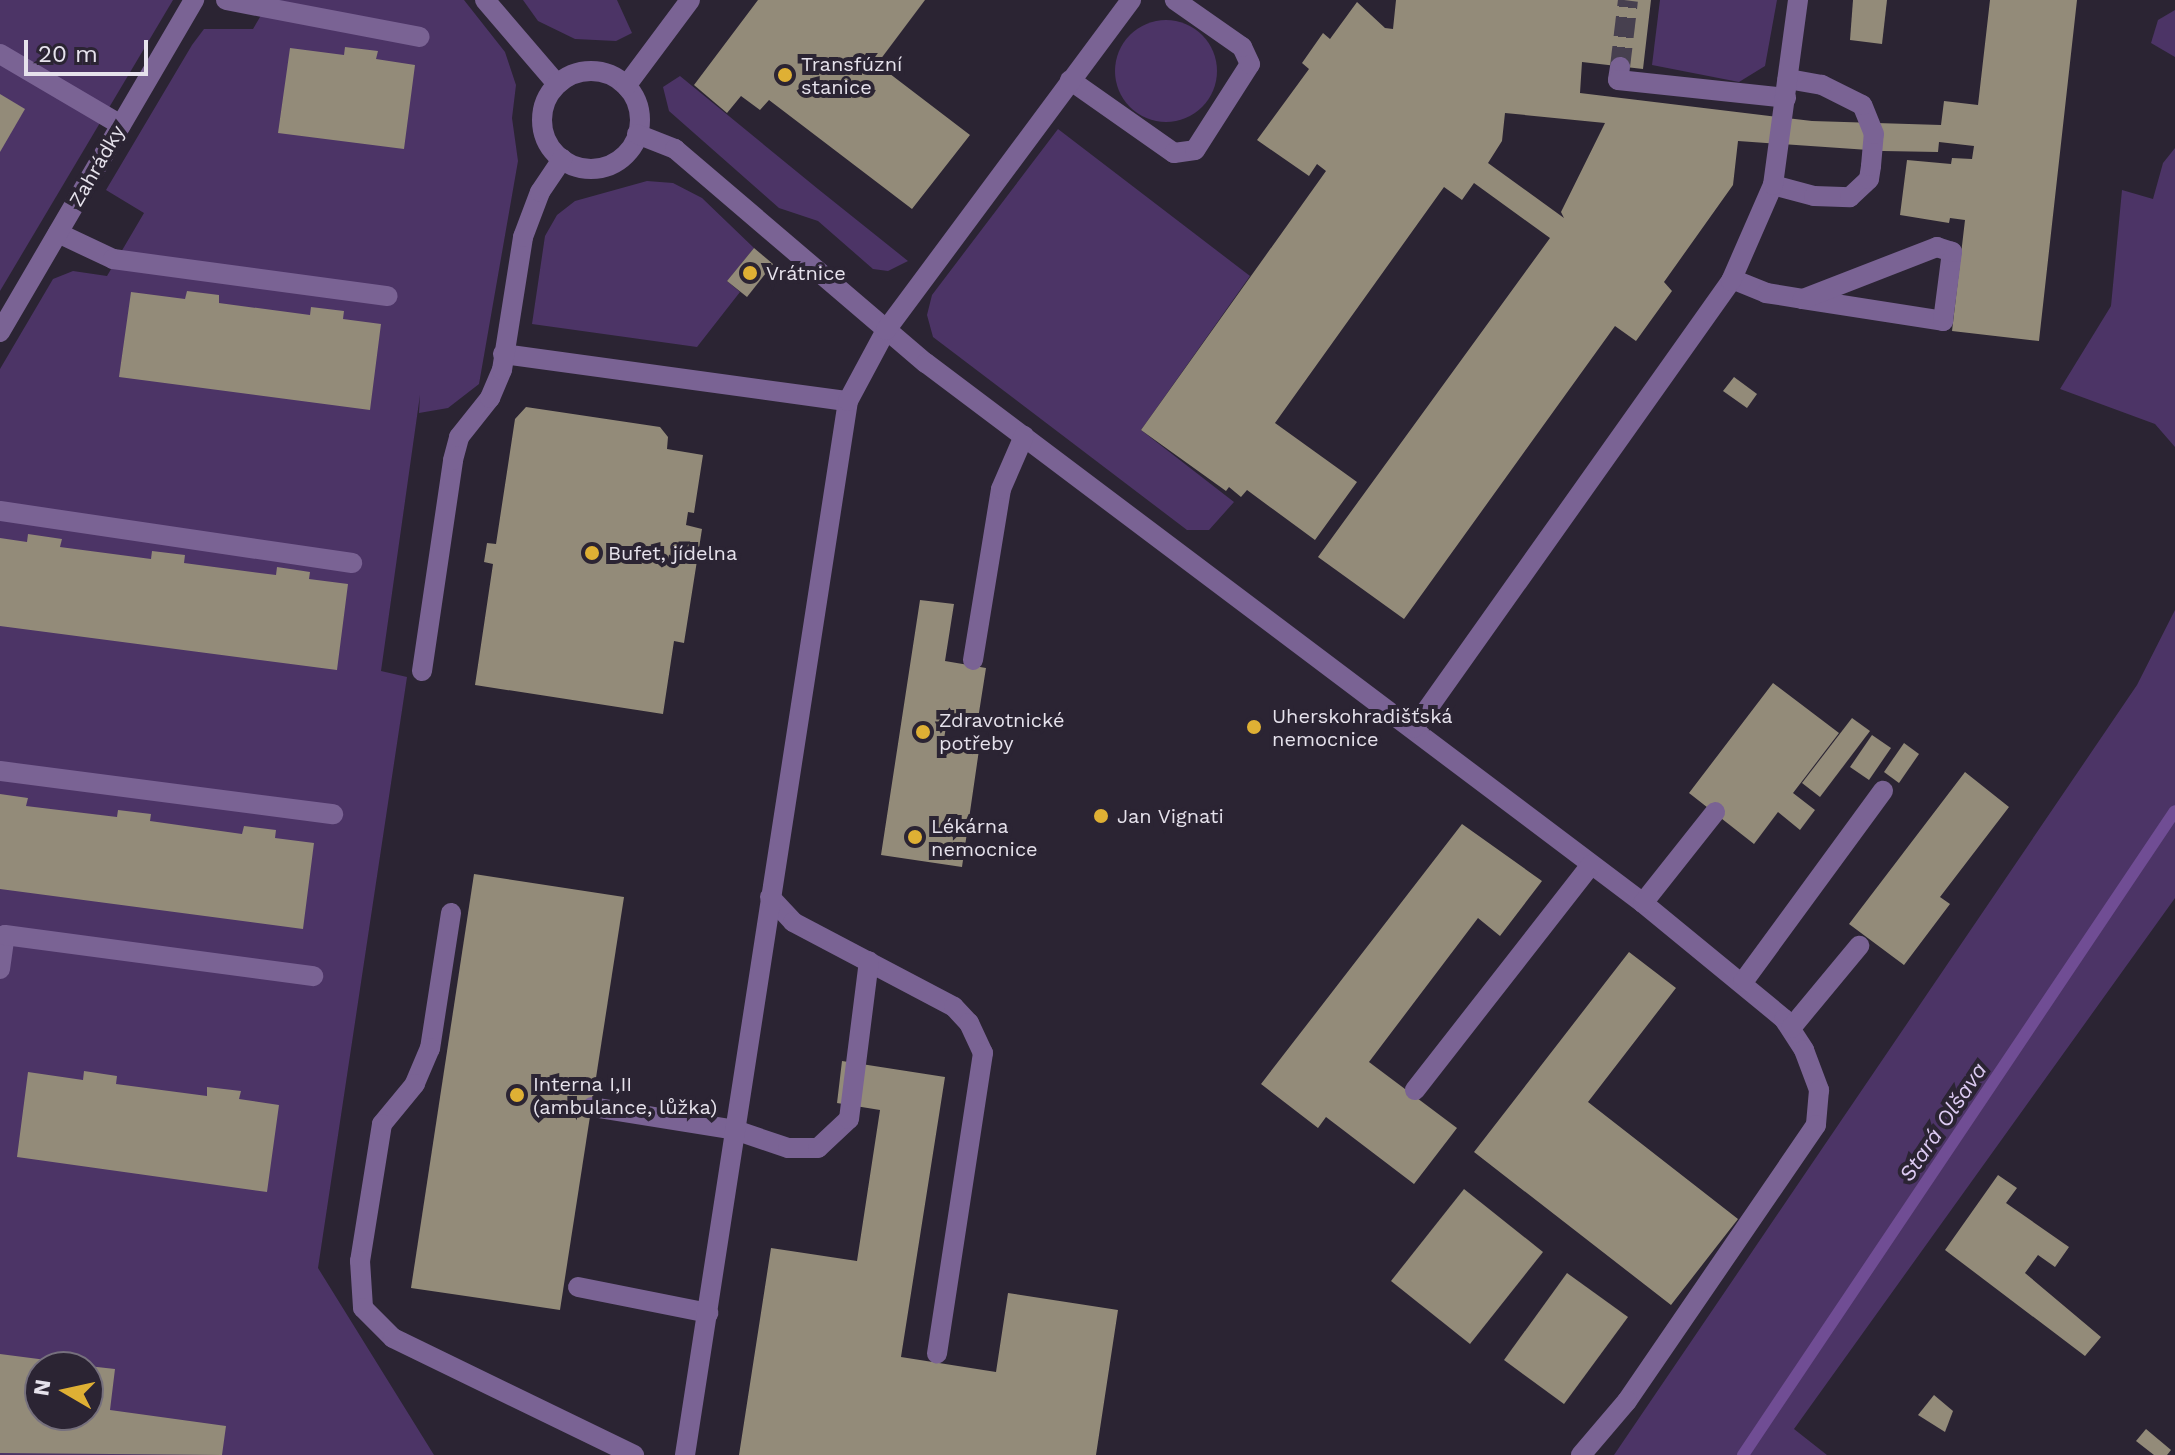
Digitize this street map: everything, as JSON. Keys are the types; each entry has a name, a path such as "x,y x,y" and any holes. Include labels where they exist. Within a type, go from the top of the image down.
{"street":[{"name":"Zahrádky","path":"0,332 194,0"},
{"path":"226,0 420,37"},
{"path":"485,0 557,84"},
{"path":"626,86 690,0"},
{"path":"685,1455 848,401 886,330 1131,0"},
{"path":"1070,80 1174,153 1195,150 1250,64 1242,47 1175,0"},
{"path":"1414,728 1732,279 1773,185 1798,0"},
{"path":"0,54 121,125"},
{"path":"1620,67 1618,80 1787,88 1822,85 1862,105 1874,134 1871,166 1869,179 1850,197 1814,196 1773,185"},
{"path":"592,71 626,86 638,108 637,134 622,157 603,167 581,167 562,159 547,141 542,119 557,84 577,72 592,71"},
{"path":"637,134 675,149 886,330 1643,903 1743,982 1791,1028 1819,1090 1816,1125 1636,1388 1581,1455"},
{"path":"422,671 453,460 471,417 490,398 503,354 530,211 562,159"},
{"path":"58,233 113,259 388,296"},
{"path":"1732,279 1766,293 1803,299 1943,321 1952,252 1937,247 1803,299"},
{"path":"503,354 848,401"},
{"path":"973,660 1001,489 1024,436"},
{"path":"0,511 352,563"},
{"path":"0,771 333,814"},
{"path":"1743,982 1883,791"},
{"path":"1643,903 1715,812"},
{"path":"1415,1090 1591,865"},
{"path":"770,897 793,922 954,1007 969,1023 983,1053 937,1354"},
{"path":"451,913 430,1048 415,1084 382,1124 360,1261 363,1308 393,1338 634,1455"},
{"path":"0,969 5,935 313,976"},
{"path":"1791,1028 1859,946"},
{"path":"592,1107 735,1130 768,1143 809,1149 824,1144 845,1126 869,961"},
{"path":"578,1287 708,1313"}],"shaded area":[{"path":"0,0 173,0 0,291"},
{"path":"270,0 464,0 505,52 516,85 512,118 518,161 479,384 448,408 419,413 420,395 381,671 407,677 318,1268 434,1455 0,1455 0,369 53,279 73,271 107,276 144,213 106,190 204,29 253,29"},
{"path":"523,0 617,0 632,33 616,41 575,39 538,21"},
{"path":"1660,0 1777,0 1765,66 1739,82 1652,65"},
{"path":"2175,10 2175,57 2151,43 2158,20"},
{"path":"1166,20 1185,24 1202,35 1213,52 1217,71 1213,90 1202,107 1185,118 1166,122 1147,118 1130,107 1119,90 1115,71 1119,52 1130,35 1147,24"},
{"path":"680,76 908,261 888,271 873,269 818,221 779,208 669,111 663,87"},
{"path":"1058,129 1250,276 1141,430 1234,502 1209,530 1187,530 933,337 927,315 932,295"},
{"path":"2175,148 2175,447 2155,424 2060,389 2111,306 2122,190 2153,199 2163,163"},
{"path":"647,181 673,183 702,198 754,248 727,281 740,292 697,347 532,324 545,236 557,215 575,201"},
{"path":"2175,610 2175,898 1794,1429 1827,1455 1614,1455 2137,685"}],"building":[{"name":"Transfúzní stanice","path":"758,0 925,0 877,64 970,135 912,209 769,100 760,110 741,96 727,113 694,85"},
{"path":"1396,0 1651,0 1643,69 1582,62 1580,93 1812,121 1941,125 1944,101 1978,105 1990,0 2077,0 2039,341 1952,331 1965,220 1950,218 1949,223 1900,215 1907,160 1951,164 1952,158 1972,159 1974,146 1939,142 1938,152 1883,151 1738,141 1733,185 1664,282 1672,291 1636,341 1615,326 1404,619 1318,557 1550,238 1474,183 1462,200 1444,187 1275,423 1357,482 1315,540 1247,490 1241,497 1229,487 1226,491 1141,430 1326,171 1317,164 1309,176 1257,140 1309,69 1302,63 1323,33 1330,39 1357,2 1385,28 1393,29","holes":["1505,113 1605,123 1561,212 1564,218 1488,163 1502,141"]},
{"path":"1853,0 1887,0 1882,44 1850,40"},
{"path":"345,47 378,51 376,59 415,65 404,149 278,133 290,48 344,55"},
{"path":"0,94 25,109 0,152"},
{"name":"Vrátnice","path":"754,248 773,264 747,297 727,281"},
{"path":"187,291 219,295 219,303 310,315 311,307 344,311 343,319 381,324 370,410 119,377 131,292 185,299"},
{"path":"1734,377 1757,394 1747,408 1723,391"},
{"name":"Bufet, jídelna","path":"526,407 660,427 668,437 667,449 703,455 694,513 688,512 686,525 702,529 684,643 674,641 663,714 475,685 493,564 484,562 487,543 496,544 515,419"},
{"path":"28,534 62,539 60,547 151,559 152,551 185,555 184,563 276,575 277,567 310,572 309,579 348,584 337,670 0,626 0,538 27,542"},
{"name":"Zdravotnické potřeby","path":"920,600 954,604 945,661 986,668 978,719 948,715 943,745 979,750 962,867 881,855"},
{"path":"1773,683 1839,733 1793,793 1815,810 1800,830 1778,812 1754,844 1689,793"},
{"path":"1852,718 1870,731 1820,797 1802,783"},
{"path":"1872,735 1891,748 1869,780 1850,767"},
{"path":"1904,743 1919,754 1899,783 1884,772"},
{"path":"1965,772 2009,807 1940,897 1950,904 1904,965 1849,924"},
{"path":"0,794 28,798 26,806 117,817 118,810 151,814 150,821 242,834 244,826 276,830 275,838 314,843 303,929 0,889"},
{"path":"1462,824 1542,881 1500,936 1478,918 1369,1062 1457,1128 1414,1184 1326,1117 1318,1128 1261,1084"},
{"name":"Interna I,II (ambulance, lůžka)","path":"474,874 624,897 560,1310 411,1288"},
{"path":"1629,952 1676,988 1588,1102 1738,1219 1671,1305 1474,1152"},
{"path":"842,1061 945,1077 901,1357 996,1372 1008,1293 1118,1310 1096,1455 739,1455 771,1248 857,1261 880,1110 837,1103"},
{"path":"84,1071 117,1076 116,1084 207,1096 207,1087 241,1091 239,1099 279,1105 267,1192 17,1157 28,1072 83,1080"},
{"path":"1998,1175 2017,1188 2006,1203 2069,1247 2055,1267 2038,1255 2025,1273 2101,1337 2085,1356 1945,1250"},
{"path":"1464,1189 1543,1252 1470,1344 1391,1281"},
{"path":"1567,1273 1628,1317 1564,1404 1504,1360"},
{"path":"0,1354 24,1357 24,1431 104,1431 104,1368 115,1369 110,1410 226,1426 222,1455 0,1453"},
{"path":"1934,1395 1953,1411 1945,1432 1918,1415"},
{"path":"2146,1429 2171,1450 2167,1455 2154,1455 2136,1441"}],"waterway":[{"name":"Stará Olšava","path":"1743,1455 2175,811"}],"tunnel":[{"path":"1620,67 1628,0"}],"place":[{"name":"Transfúzní stanice","path":"785,75"},
{"name":"Vrátnice","path":"750,273"},
{"name":"Bufet, jídelna","path":"592,553"},
{"name":"Uherskohradišťská nemocnice","path":"1254,727"},
{"name":"Zdravotnické potřeby","path":"923,732"},
{"name":"Jan Vignati","path":"1101,816"},
{"name":"Lékárna nemocnice","path":"915,837"},
{"name":"Interna I,II (ambulance, lůžka)","path":"517,1095"}]}
